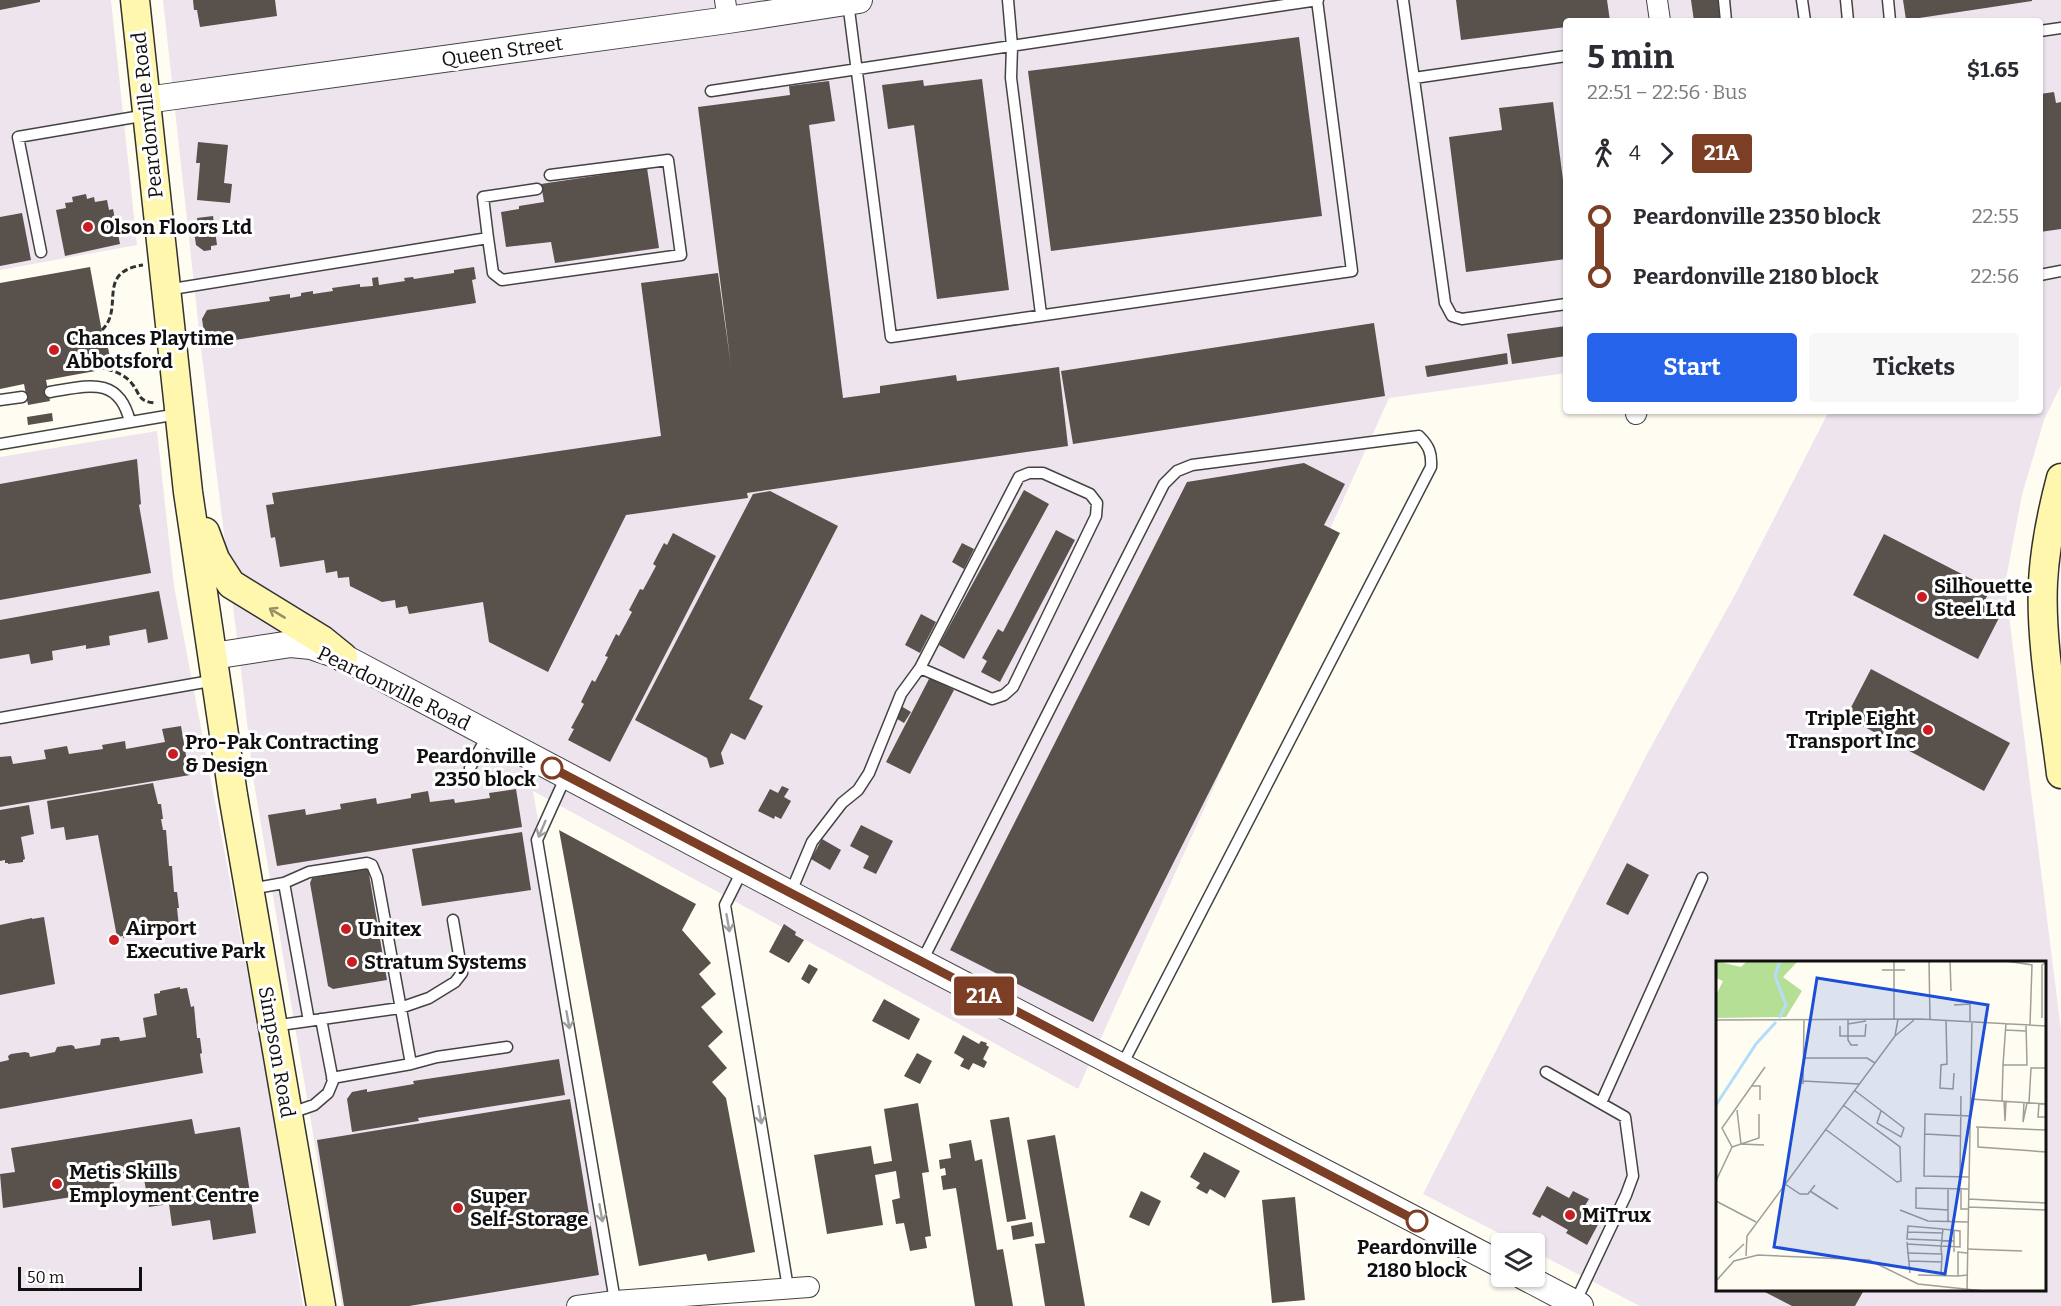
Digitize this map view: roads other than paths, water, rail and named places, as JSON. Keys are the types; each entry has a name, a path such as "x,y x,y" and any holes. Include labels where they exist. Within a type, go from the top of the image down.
{"main road":[{"name":"Peardonville Road","path":"135,0 188,492 214,668"},
{"path":"2061,478 2046,549 2043,585 2049,673 2061,774"},
{"path":"188,492 214,559 231,584 322,640 343,657"},
{"name":"Simpson Road","path":"214,668 249,889 321,1306"}],"street":[{"path":"1657,0 1660,18"},
{"name":"Queen Street","path":"147,108 726,10 853,1"},
{"name":"Peardonville Road","path":"214,668 291,644 311,646 343,657 921,963 1491,1259"},
{"path":"577,1306 615,1301 809,1287"},
{"path":"1543,1287 1577,1305"}],"lane":[{"path":"1008,0 1012,46 1011,78 1041,314"},
{"path":"711,91 856,69 1317,0 1352,271 1041,314 891,338 856,69 853,1"},
{"path":"1403,0 1444,303 1452,316 1462,319 1563,304"},
{"path":"1724,0 1726,18"},
{"path":"1802,0 1805,18"},
{"path":"1846,0 1848,18"},
{"path":"1888,0 1890,18"},
{"path":"2043,31 2061,28"},
{"path":"1414,78 1563,56"},
{"path":"41,252 18,137 147,108"},
{"path":"537,189 483,197 493,273 502,280 681,255 668,160 550,175"},
{"path":"166,291 488,238"},
{"path":"2043,274 2061,271"},
{"path":"50,392 93,385 107,388 118,395 126,407 130,422"},
{"path":"0,400 22,397"},
{"path":"0,444 130,422 178,406"},
{"path":"921,963 1164,484 1177,471 1192,465 1419,436 1429,446 1432,457 1431,467 1121,1067"},
{"path":"790,894 812,842 842,803 858,790 869,773 901,693 920,668 1019,477 1029,473 1043,473 1090,494 1097,503 1096,516 1013,687 1005,695 992,699 920,668"},
{"path":"0,718 214,668"},
{"path":"470,768 488,734"},
{"path":"566,776 537,840 615,1301"},
{"path":"249,889 284,883 309,872 367,863 372,865 377,877 411,1064"},
{"path":"743,869 725,905 788,1288"},
{"path":"1601,1103 1702,879"},
{"path":"284,883 309,1021"},
{"path":"273,1026 400,1008 429,999 455,982 462,973 453,920"},
{"path":"288,1114 314,1106 328,1093 332,1078 321,1019"},
{"path":"332,1078 437,1057 507,1047"},
{"path":"1546,1072 1625,1117 1633,1176 1577,1305"}],"place":[{"name":"Olson Floors Ltd","path":"88,227"},
{"name":"Chances Playtime Abbotsford","path":"54,350"},
{"name":"Silhouette Steel Ltd","path":"1922,597"},
{"name":"Triple Eight Transport Inc","path":"1928,730"},
{"name":"Pro-Pak Contracting & Design","path":"173,754"},
{"name":"Peardonville 2350 block","path":"552,768"},
{"name":"Unitex","path":"346,929"},
{"name":"Airport Executive Park","path":"114,940"},
{"name":"Stratum Systems","path":"352,962"},
{"name":"Metis Skills Employment Centre","path":"57,1184"},
{"name":"Super Self-Storage","path":"458,1208"},
{"name":"MiTrux","path":"1570,1215"},
{"name":"Peardonville 2180 block","path":"1417,1221"}]}
